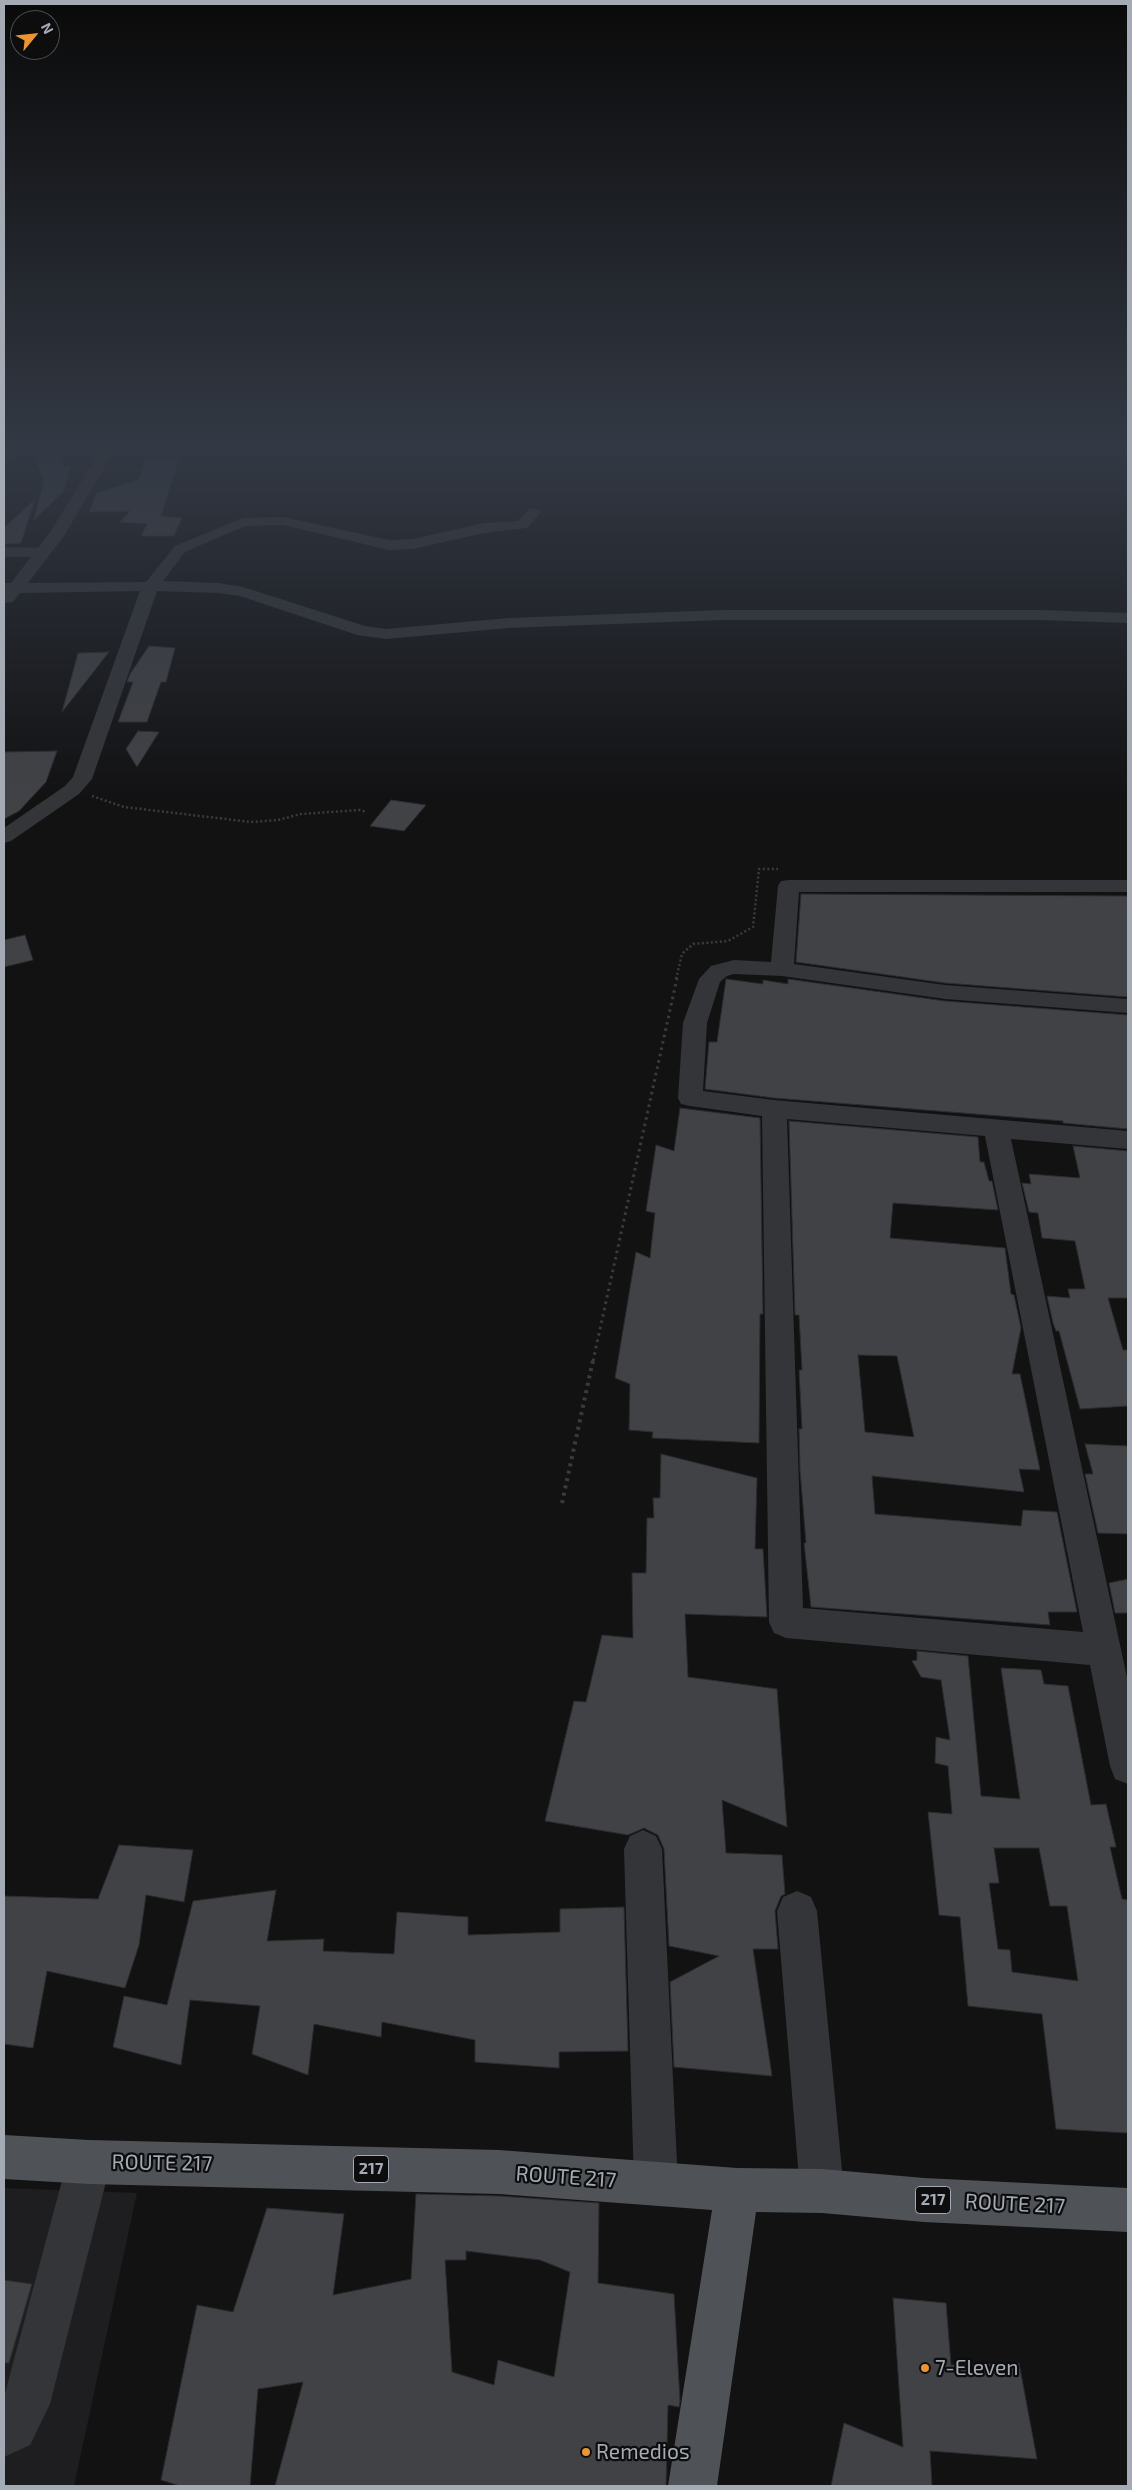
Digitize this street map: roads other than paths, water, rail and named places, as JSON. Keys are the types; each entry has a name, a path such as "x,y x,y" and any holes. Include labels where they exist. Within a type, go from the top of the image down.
{"main road":[{"name":"ROUTE 217","path":"4,2157 89,2162 499,2172 737,2190 822,2191 924,2200 1128,2210"},
{"path":"692,2486 737,2190"}],"street":[{"path":"4,604 10,588 28,569"},
{"path":"4,837 72,790 82,779 150,587 164,569"},
{"path":"10,588 184,586 243,592 363,631 386,634 509,622 722,615 1039,615 1128,618"},
{"path":"782,969 789,886 1128,886"},
{"path":"1128,1006 946,992 782,969 734,967 719,971 710,979 695,1023 690,1098 774,1109 1128,1140"},
{"path":"774,1109 786,1622 1103,1650"},
{"path":"996,1127 1128,1766"},
{"path":"643,1849 656,2184"},
{"path":"796,1911 822,2191"},
{"path":"4,2433 13,2428 26,2404 89,2162"}],"place":[{"name":"7-Eleven","path":"925,2368"},
{"name":"Remedios","path":"586,2452"}]}
